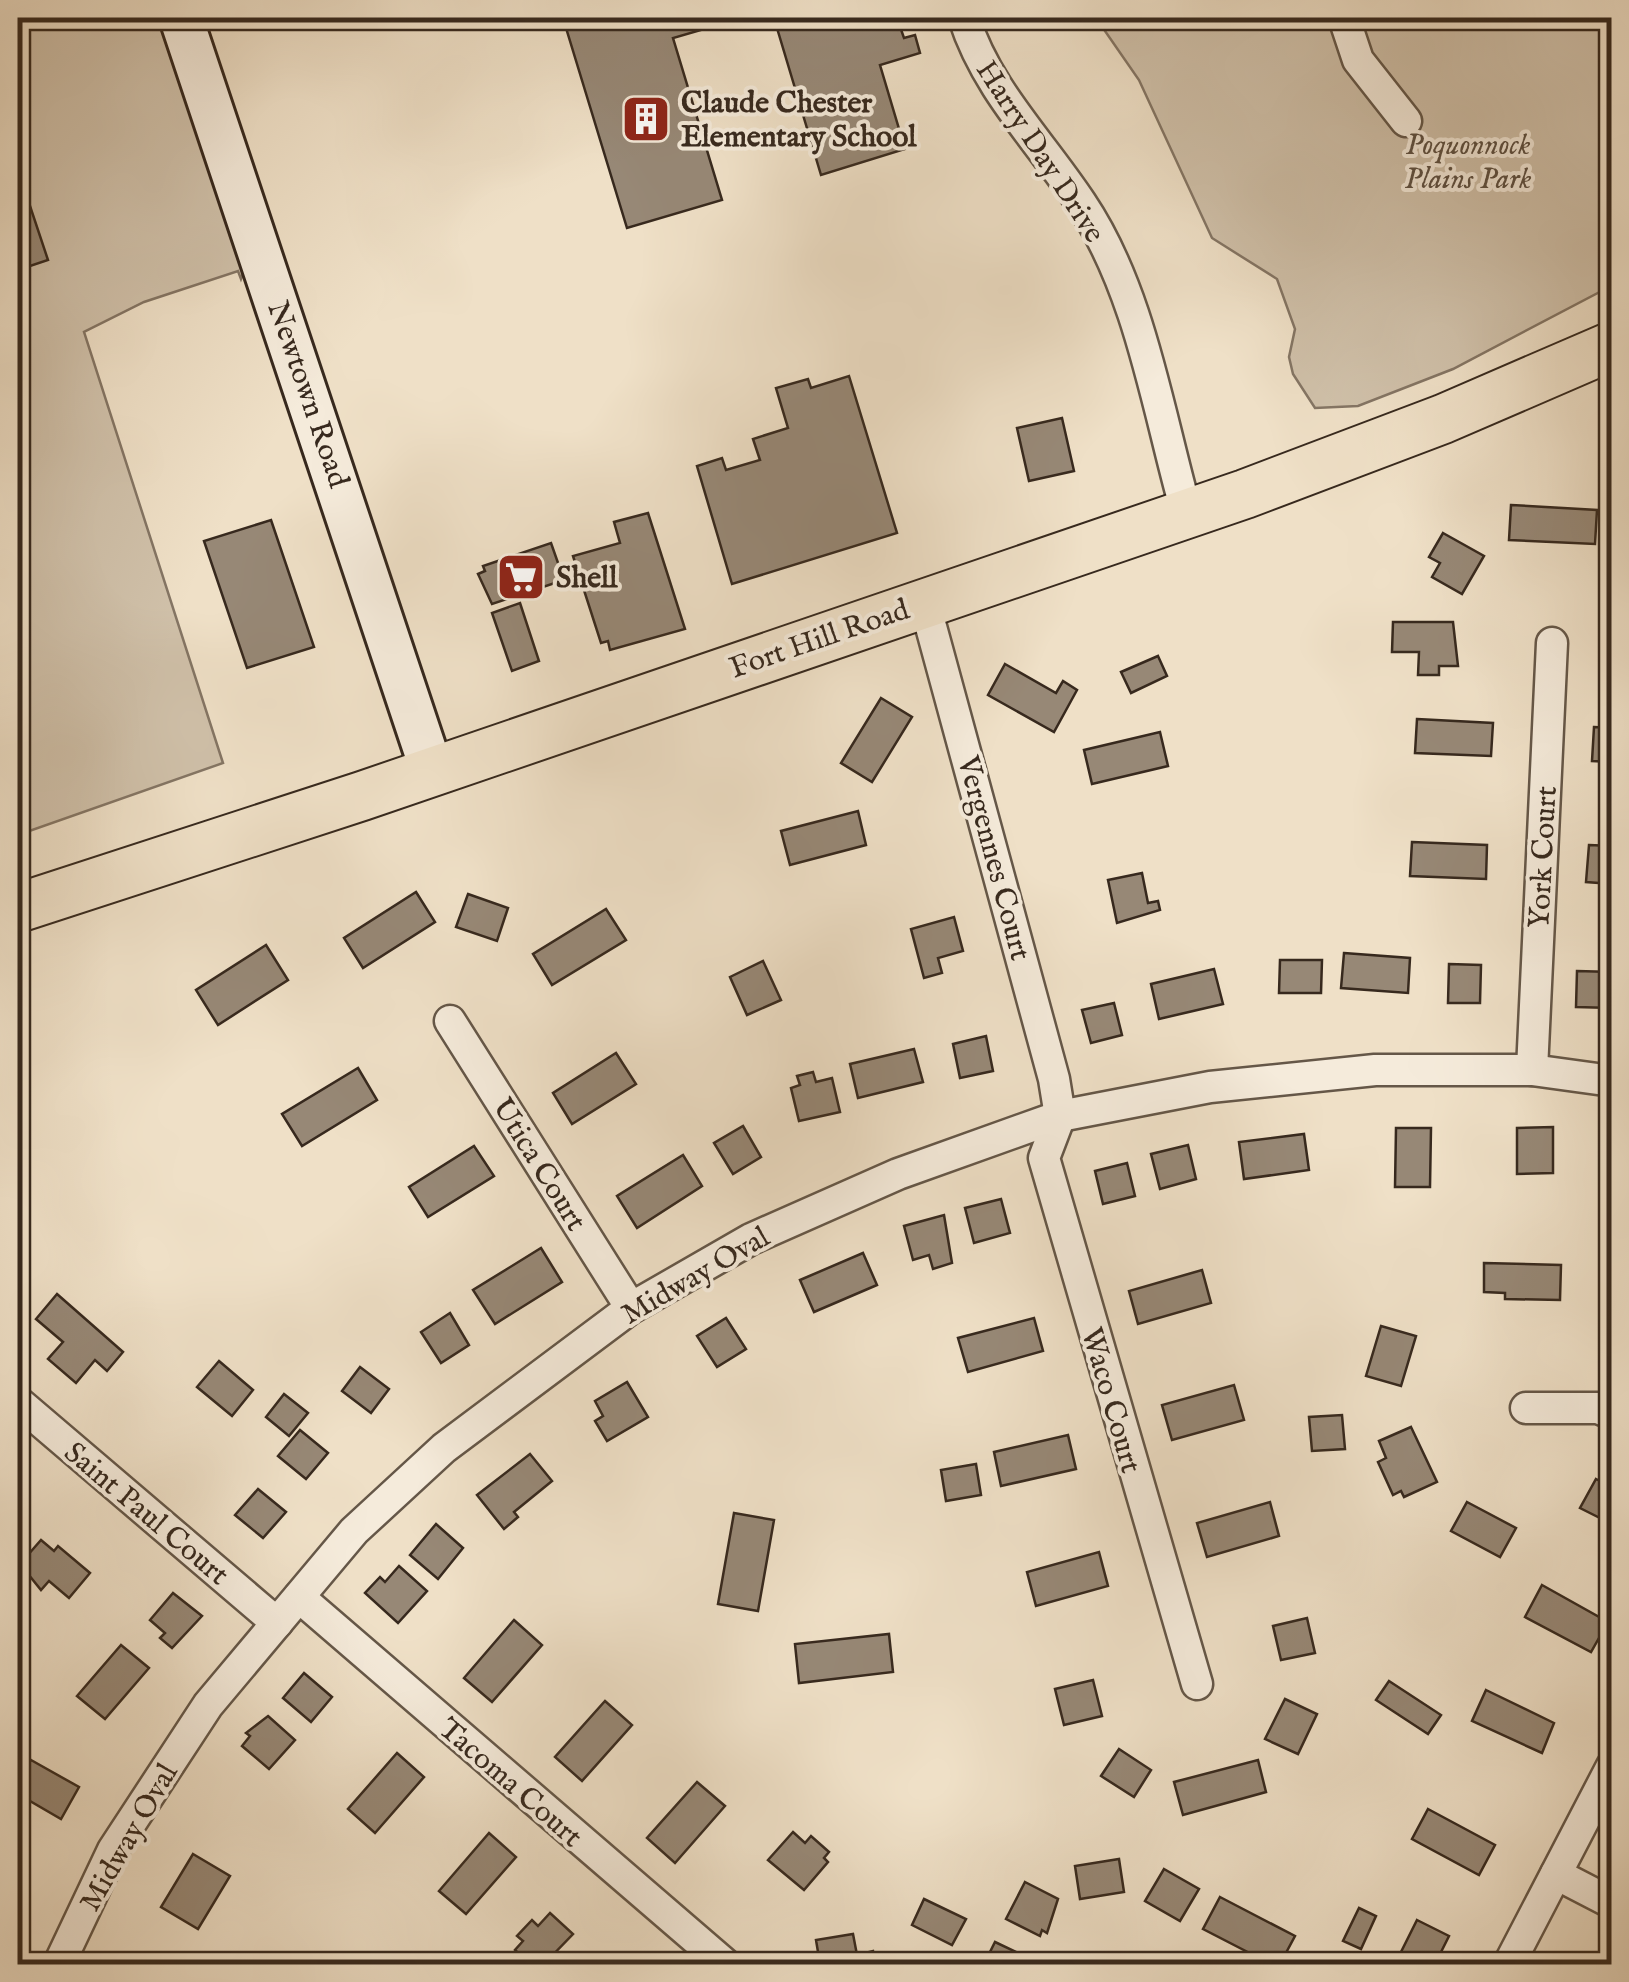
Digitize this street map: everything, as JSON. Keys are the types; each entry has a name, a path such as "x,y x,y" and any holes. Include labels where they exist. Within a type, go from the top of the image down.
{"main road":[{"name":"Newtown Road","path":"181,18 432,772"},
{"name":"Fort Hill Road","path":"18,908 432,772 1187,514 1399,437 1612,346"}],"street":[{"name":"Harry Day Drive","path":"964,18 982,66 1081,203 1103,244 1133,322 1187,514"},
{"path":"1344,18 1358,60 1406,121"},
{"name":"Vergennes Court","path":"924,601 992,843 1060,1116"},
{"name":"York Court","path":"1532,1070 1552,643"},
{"name":"Utica Court","path":"450,1021 631,1308"},
{"name":"Midway Oval","path":"59,1964 112,1850 208,1705 354,1531 444,1448 631,1308 751,1239 898,1174 1060,1116 1210,1087 1375,1070 1532,1070 1612,1081"},
{"name":"Waco Court","path":"1060,1116 1044,1158 1196,1684"},
{"name":"Saint Paul Court","path":"18,1402 278,1624"},
{"path":"1526,1408 1598,1408 1612,1414"},
{"name":"Tacoma Court","path":"299,1598 725,1964"},
{"path":"1509,1964 1612,1766"},
{"path":"1556,1874 1612,1903"}],"green space":[{"path":"18,18 181,18 245,269 241,279 238,271 144,302 84,332 223,763 18,835"},
{"name":"Poquonnock Plains Park","path":"1096,18 1611,18 1611,286 1453,369 1358,406 1315,408 1293,374 1289,357 1295,329 1277,279 1212,238 1139,80"}],"building":[{"name":"Claude Chester Elementary School","path":"563,18 742,18 673,38 722,200 627,228"},
{"name":"Claude Chester Elementary School","path":"774,18 897,18 904,38 915,35 920,53 880,65 905,149 821,175"},
{"path":"18,170 48,260 18,270"},
{"path":"849,376 897,533 732,584 697,466 722,458 726,470 760,460 753,439 788,428 776,388 808,379 811,388"},
{"path":"1062,418 1074,471 1029,481 1017,428"},
{"path":"1511,505 1597,510 1595,544 1509,540"},
{"path":"648,513 685,629 610,650 608,641 601,643 573,556 620,543 614,522"},
{"path":"271,520 314,647 247,668 204,541"},
{"path":"1443,533 1484,556 1462,594 1432,577 1440,563 1429,557"},
{"name":"Shell","path":"551,543 564,580 492,604 478,574 485,571 483,566"},
{"name":"Shell","path":"520,603 539,661 512,671 492,613"},
{"path":"1393,622 1453,622 1458,666 1439,666 1439,675 1418,675 1419,652 1392,652"},
{"path":"1158,656 1167,676 1131,693 1121,672"},
{"path":"1005,664 1056,693 1063,681 1077,690 1054,732 988,695"},
{"path":"881,698 912,717 872,782 841,763"},
{"path":"1417,719 1493,723 1491,756 1415,753"},
{"path":"1594,727 1612,728 1612,762 1592,761"},
{"path":"1160,732 1168,766 1092,784 1084,750"},
{"path":"858,811 866,845 790,865 781,831"},
{"path":"1412,842 1487,845 1486,879 1410,876"},
{"path":"1589,845 1612,846 1612,884 1586,882"},
{"path":"1142,873 1148,903 1158,901 1160,910 1117,923 1108,880"},
{"path":"416,892 435,922 363,968 344,938"},
{"path":"468,894 508,908 497,941 456,927"},
{"path":"606,909 626,940 552,985 533,954"},
{"path":"954,917 963,951 938,958 942,973 924,978 911,929"},
{"path":"266,945 288,980 218,1025 196,990"},
{"path":"1344,953 1410,958 1408,993 1341,988"},
{"path":"1280,960 1322,960 1321,993 1279,993"},
{"path":"763,961 781,1000 747,1015 730,977"},
{"path":"1449,964 1481,965 1480,1003 1448,1003"},
{"path":"1214,969 1223,1004 1159,1019 1151,984"},
{"path":"1577,971 1612,972 1612,1008 1576,1007"},
{"path":"1114,1003 1122,1035 1091,1043 1082,1010"},
{"path":"986,1036 993,1071 960,1078 953,1044"},
{"path":"914,1049 923,1082 858,1098 850,1064"},
{"path":"616,1053 636,1084 572,1124 553,1093"},
{"path":"358,1068 377,1100 302,1146 282,1114"},
{"path":"813,1072 816,1082 832,1078 840,1112 799,1121 791,1088 800,1085 797,1076"},
{"path":"743,1126 761,1157 733,1174 714,1143"},
{"path":"1553,1127 1553,1173 1517,1174 1517,1128"},
{"path":"1396,1128 1431,1128 1430,1187 1395,1187"},
{"path":"1304,1134 1309,1170 1244,1179 1239,1142"},
{"path":"1188,1145 1196,1179 1160,1189 1151,1154"},
{"path":"474,1146 494,1176 428,1217 409,1187"},
{"path":"683,1155 702,1186 637,1228 617,1196"},
{"path":"1127,1163 1135,1196 1103,1204 1095,1171"},
{"path":"1001,1199 1010,1233 974,1243 965,1208"},
{"path":"944,1215 952,1263 933,1269 929,1255 913,1260 904,1226"},
{"path":"541,1248 562,1282 495,1324 473,1290"},
{"path":"863,1253 877,1285 814,1312 800,1280"},
{"path":"1484,1263 1561,1265 1560,1300 1505,1299 1505,1293 1484,1292"},
{"path":"1202,1270 1211,1303 1138,1324 1129,1291"},
{"path":"57,1294 123,1352 107,1371 95,1360 76,1383 48,1359 63,1342 36,1319"},
{"path":"450,1313 469,1345 441,1363 421,1332"},
{"path":"726,1318 746,1349 717,1367 697,1336"},
{"path":"1034,1318 1043,1351 968,1372 958,1338"},
{"path":"1381,1326 1416,1336 1401,1386 1366,1376"},
{"path":"219,1361 253,1390 232,1416 197,1387"},
{"path":"360,1367 389,1389 371,1413 342,1391"},
{"path":"627,1382 648,1417 607,1441 595,1421 603,1416 595,1401"},
{"path":"1234,1385 1244,1420 1172,1440 1162,1405"},
{"path":"284,1394 308,1413 289,1436 266,1417"},
{"path":"1342,1415 1345,1449 1312,1451 1309,1417"},
{"path":"1411,1427 1437,1482 1404,1497 1401,1491 1393,1495 1378,1462 1386,1458 1379,1441"},
{"path":"300,1430 328,1453 306,1479 278,1456"},
{"path":"1068,1435 1076,1469 1001,1486 994,1452"},
{"path":"530,1454 552,1481 514,1512 518,1517 504,1529 477,1495"},
{"path":"976,1464 981,1495 946,1501 941,1470"},
{"path":"1596,1479 1612,1487 1612,1524 1580,1508"},
{"path":"258,1489 286,1512 263,1538 235,1515"},
{"path":"1270,1502 1279,1536 1207,1557 1197,1523"},
{"path":"1467,1502 1516,1528 1500,1557 1451,1531"},
{"path":"734,1513 774,1520 758,1611 718,1604"},
{"path":"436,1524 463,1548 438,1579 410,1555"},
{"path":"41,1540 54,1551 58,1546 90,1573 69,1598 49,1581 41,1590 20,1564"},
{"path":"1099,1552 1108,1586 1036,1606 1027,1572"},
{"path":"399,1566 427,1591 398,1623 365,1593 380,1577 385,1582"},
{"path":"1542,1585 1608,1622 1591,1652 1525,1617"},
{"path":"173,1593 202,1616 172,1648 160,1638 165,1633 150,1620"},
{"path":"1307,1618 1315,1653 1281,1660 1273,1626"},
{"path":"514,1620 542,1645 492,1702 464,1678"},
{"path":"889,1634 893,1672 799,1683 795,1644"},
{"path":"121,1645 149,1668 105,1719 77,1696"},
{"path":"304,1673 332,1697 311,1722 283,1698"},
{"path":"1093,1680 1102,1716 1064,1725 1055,1689"},
{"path":"1389,1681 1441,1715 1428,1734 1376,1700"},
{"path":"1486,1690 1554,1723 1542,1753 1472,1721"},
{"path":"1285,1699 1317,1714 1298,1754 1265,1739"},
{"path":"605,1701 632,1725 582,1781 555,1757"},
{"path":"268,1716 295,1740 269,1769 242,1746 250,1736 246,1733"},
{"path":"1119,1749 1151,1770 1134,1797 1101,1776"},
{"path":"397,1753 424,1777 375,1833 348,1809"},
{"path":"31,1760 79,1787 61,1819 18,1794 18,1783"},
{"path":"1258,1760 1266,1792 1183,1815 1174,1782"},
{"path":"697,1782 725,1806 675,1863 647,1838"},
{"path":"1428,1809 1495,1845 1479,1875 1412,1839"},
{"path":"793,1832 805,1843 811,1836 829,1852 824,1858 828,1862 804,1890 768,1860"},
{"path":"489,1833 516,1857 466,1914 439,1891"},
{"path":"193,1854 230,1876 198,1929 161,1907"},
{"path":"1119,1859 1124,1892 1080,1899 1075,1866"},
{"path":"1164,1869 1199,1889 1180,1921 1145,1901"},
{"path":"1025,1882 1058,1899 1047,1933 1042,1930 1040,1936 1006,1919"},
{"path":"1220,1897 1295,1936 1280,1964 1271,1964 1203,1929"},
{"path":"924,1899 966,1919 952,1945 912,1925"},
{"path":"1359,1908 1376,1916 1361,1949 1343,1941"},
{"path":"550,1913 573,1934 544,1964 530,1964 515,1950 523,1941 517,1936 532,1920 538,1926"},
{"path":"1417,1920 1449,1936 1435,1964 1395,1964"},
{"path":"853,1934 857,1955 873,1951 875,1964 820,1964 816,1940"},
{"path":"995,1942 1027,1957 1024,1964 984,1964"}],"place":[{"name":"Claude Chester Elementary School","path":"646,119"},
{"name":"Shell","path":"521,577"}]}
